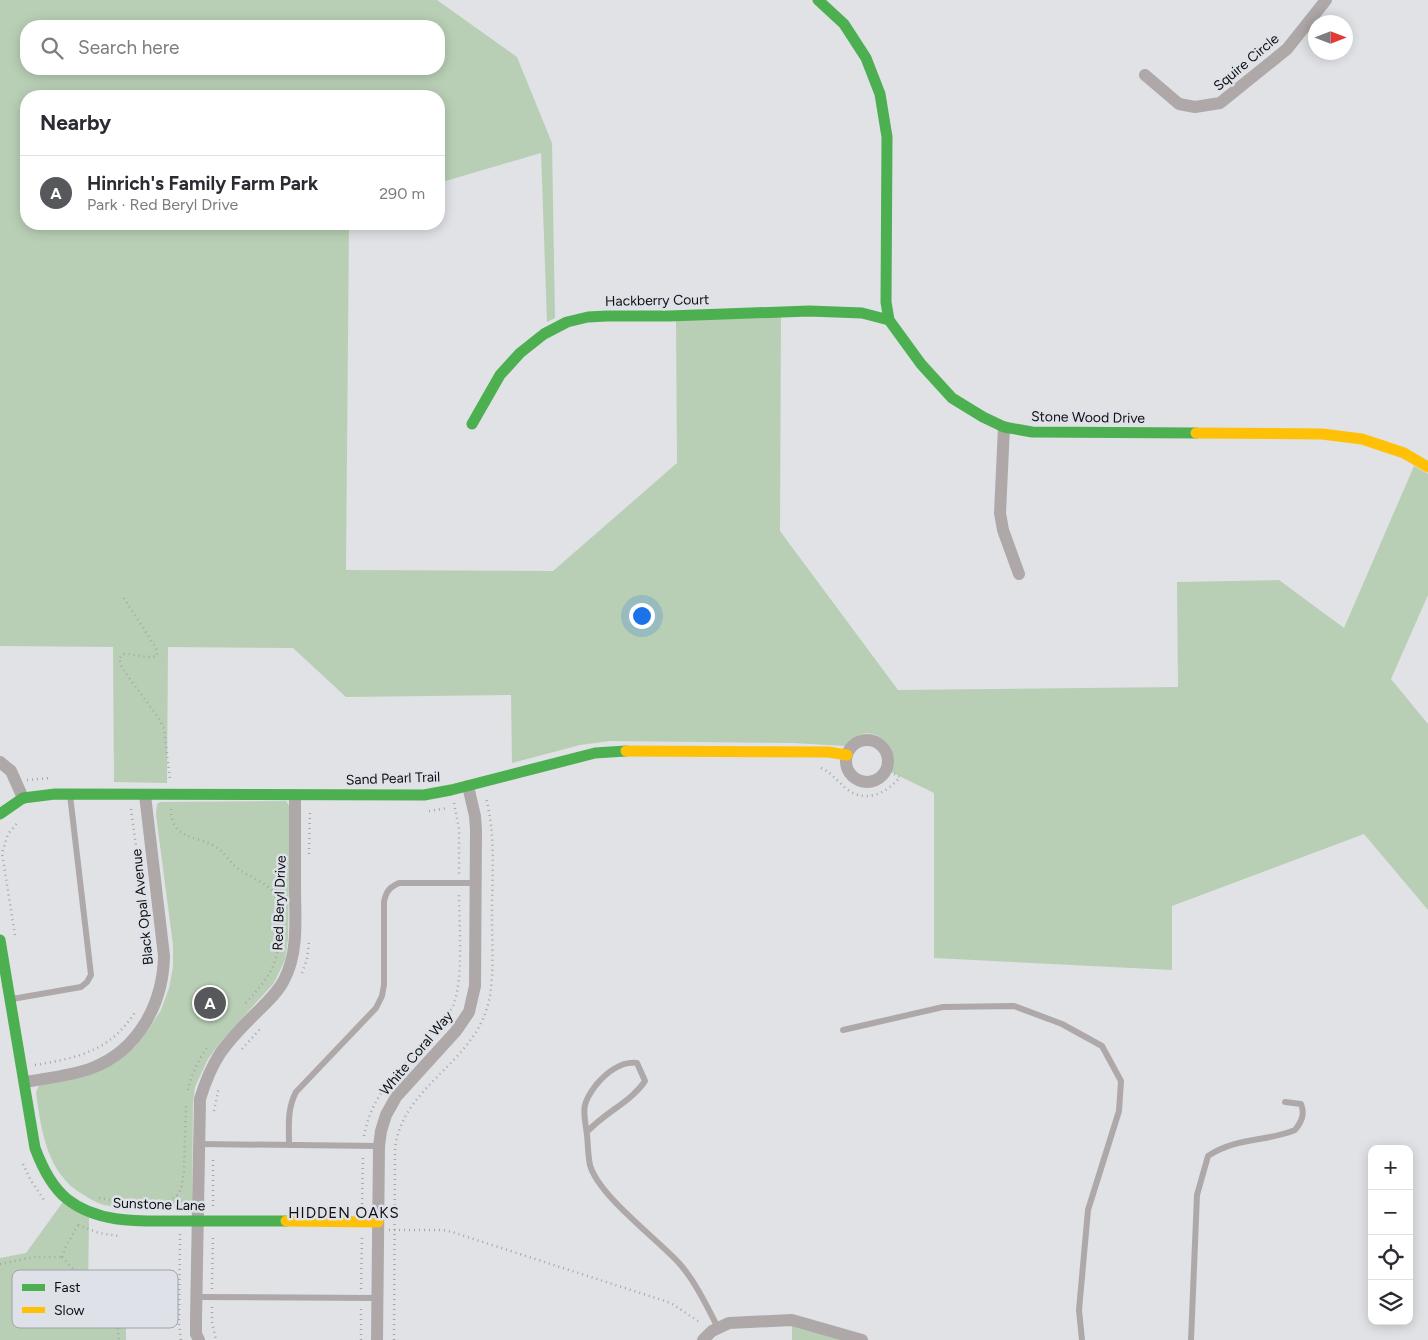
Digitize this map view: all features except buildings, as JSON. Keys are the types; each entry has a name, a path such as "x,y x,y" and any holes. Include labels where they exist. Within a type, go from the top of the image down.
{"street":[{"name":"Stone Wood Drive","path":"818,0 848,30 866,58 880,94 887,137 886,302 889,320 921,364 952,398 1004,427 1032,432 1322,434 1362,439 1404,453 1428,467"},
{"name":"Squire Circle","path":"1145,75 1180,104 1195,107 1220,103 1287,49 1326,0"},
{"name":"Hackberry Court","path":"472,424 500,376 520,352 544,334 567,322 607,316 669,316 809,311 862,313 889,320"},
{"path":"1004,427 1000,513 1003,530 1019,574"},
{"path":"862,741 876,742 886,752 888,760 886,770 880,778 874,781 862,781 856,778 848,768 847,756 850,749 862,741"},
{"name":"Sand Pearl Trail","path":"0,814 23,798 70,794 424,795 609,751 828,752 847,756"},
{"path":"0,762 11,771 23,798"},
{"name":"White Coral Way","path":"377,1340 378,1146 381,1130 386,1115 396,1097 456,1031 469,1012 475,986 476,830 468,786"},
{"name":"Black Opal Avenue","path":"25,1082 76,1073 94,1067 124,1049 143,1028 150,1017 161,989 164,973 164,956 145,795"},
{"name":"Red Beryl Drive","path":"199,1340 196,1334 196,1297 200,1099 213,1063 235,1034 284,981 290,966 295,935 295,795"},
{"name":"Sunstone Lane","path":"0,940 32,1133 39,1161 47,1176 64,1196 87,1212 124,1220 362,1222 378,1226"},
{"path":"711,1333 729,1323 792,1320 862,1340"}],"lane":[{"path":"11,999 81,987 92,975 70,794"},
{"path":"289,1145 289,1112 291,1101 296,1092 376,1008 382,996 384,985 384,902 391,886 400,883 475,883"},
{"path":"843,1030 943,1007 1014,1006 1062,1024 1102,1046 1121,1081 1119,1111 1088,1210 1079,1310 1082,1340"},
{"path":"587,1132 597,1121 640,1088 645,1081 637,1062 630,1062 613,1069 586,1098 584,1113 590,1166 600,1186 680,1264 702,1297 711,1333"},
{"path":"1191,1340 1197,1195 1208,1156 1220,1148 1243,1141 1296,1130 1302,1118 1303,1110 1301,1104 1285,1102"},
{"path":"199,1144 378,1146"},
{"path":"196,1297 377,1298"}],"path":[{"path":"124,598 156,648 157,656 150,658 133,654 124,654 119,658 122,668 160,720 164,729 170,778 170,811 175,827 184,835 223,851 235,867 264,884 279,899 280,936 277,958 267,980 242,1008"},
{"path":"819,768 828,772 848,790 857,795 868,796 884,792 900,777 886,770"},
{"path":"17,784 30,779 59,778"},
{"path":"162,778 170,778"},
{"path":"396,778 424,778"},
{"path":"361,1340 363,1146 370,1112 382,1089 444,1021 453,1005 458,983 459,829 451,790"},
{"path":"130,795 145,914"},
{"path":"309,795 309,861"},
{"path":"394,1340 395,1148 398,1135 403,1119 415,1100 458,1056 473,1037 484,1016 489,998 492,968 492,830 486,798 472,802"},
{"path":"426,811 455,806"},
{"path":"132,811 146,811"},
{"path":"170,811 180,811"},
{"path":"295,811 318,812"},
{"path":"16,939 2,863 2,853 8,834 21,819"},
{"path":"0,830 8,834"},
{"path":"300,979 307,959 309,939"},
{"path":"22,1067 58,1061 90,1052 108,1042 117,1034 130,1020 136,1010"},
{"path":"239,1052 264,1025"},
{"path":"62,1256 78,1225 97,1197 124,1202 162,1203 176,1197 181,1189 183,1180 185,1114 190,1080 196,1066 211,1042"},
{"path":"214,1114 215,1099 221,1083"},
{"path":"213,1145 212,1322 216,1340"},
{"path":"21,1159 30,1179 47,1203"},
{"path":"176,1197 180,1204 179,1325 181,1340"},
{"path":"72,1222 99,1233 122,1236"},
{"path":"378,1226 395,1230 443,1230 452,1232 671,1303 711,1333"},
{"path":"180,1237 222,1237"},
{"path":"353,1238 362,1238"},
{"path":"0,1264 34,1257 62,1256"},
{"path":"62,1256 73,1270"}],"green space":[{"path":"0,0 437,0 517,57 552,143 555,318 547,322 541,153 445,181 445,90 20,90 20,230 349,230 346,570 553,571 677,463 676,320 781,316 780,531 898,690 1178,687 1177,582 1279,580 1344,628 1414,466 1428,474 1428,595 1391,679 1428,724 1428,910 1364,834 1172,906 1172,970 934,958 934,793 891,772 893,757 890,747 883,739 873,734 868,733 857,736 845,746 793,743 610,741 580,745 512,763 511,695 346,697 293,648 168,647 167,783 114,782 113,647 0,646"},
{"path":"286,801 290,807 290,814 288,939 285,960 274,983 223,1039 208,1059 195,1087 193,1103 192,1201 189,1206 184,1208 144,1209 114,1207 96,1202 72,1186 54,1164 40,1121 36,1092 39,1085 117,1061 135,1047 161,1010 169,988 173,967 173,945 156,815 157,804 160,802"},
{"path":"63,1202 89,1218 88,1270 12,1270 12,1328 126,1328 126,1340 0,1340 0,1258 26,1253"},
{"path":"792,1320 862,1340 792,1340"}],"traffic: fast":[{"path":"818,0 844,24 866,58 880,94 887,137 886,302 889,320 921,364 952,398 1004,427 1032,432 1196,433"},
{"path":"472,424 500,375 520,353 544,334 567,322 588,317 607,316 669,316 809,311 862,313 889,320"},
{"path":"0,814 23,798 55,794 424,795 451,790 595,753 626,751"},
{"path":"0,940 35,1148 48,1176 61,1194 81,1208 111,1218 144,1221 286,1221"}],"traffic: slow":[{"path":"1196,433 1322,434 1362,439 1404,453 1428,467"},
{"path":"626,751 828,752 847,755"},
{"path":"286,1221 378,1222"}],"place":[{"name":"Hinrich's Family Farm Park","path":"210,1003"}],"district":[{"name":"HIDDEN OAKS","path":"344,1213"}]}
